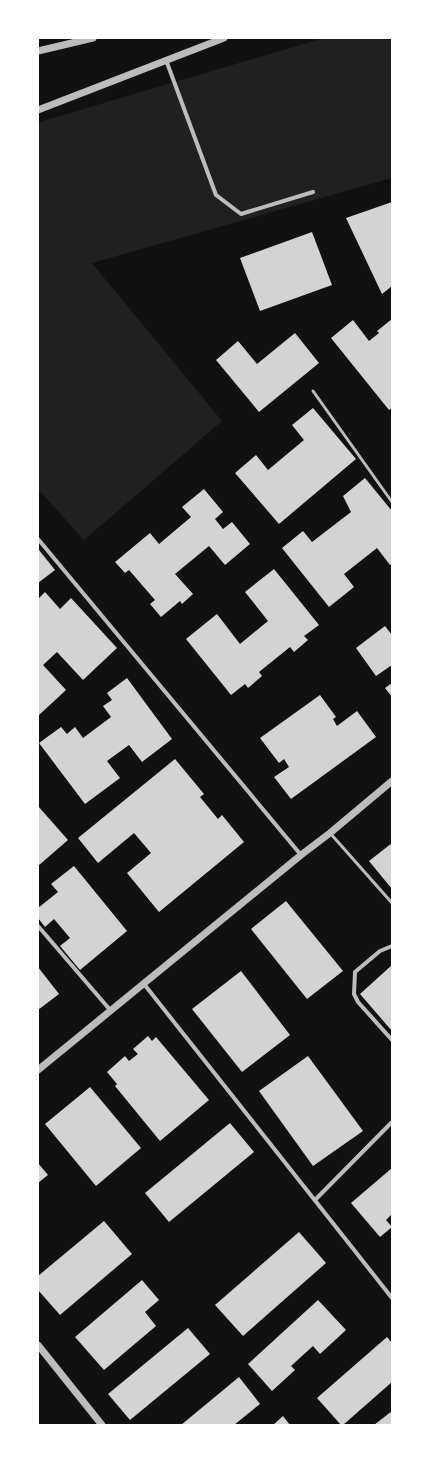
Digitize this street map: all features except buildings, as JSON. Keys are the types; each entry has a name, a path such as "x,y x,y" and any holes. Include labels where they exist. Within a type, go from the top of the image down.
{"street":[{"path":"38,51 93,38"},
{"path":"38,110 224,38"},
{"path":"166,60 216,195 241,214 313,192"},
{"path":"38,539 301,855"},
{"path":"38,1070 392,781"},
{"path":"38,926 110,1010"},
{"path":"392,946 380,951 355,972 354,994 358,1002 392,1040"},
{"path":"144,984 392,1298"},
{"path":"315,1200 392,1122"},
{"path":"38,1345 102,1425"}],"lane":[{"path":"313,391 392,502"},
{"path":"330,833 392,903"}],"shaded area":[{"path":"324,38 392,38 392,178 92,263 222,421 84,540 38,489 38,124 46,120"}]}
